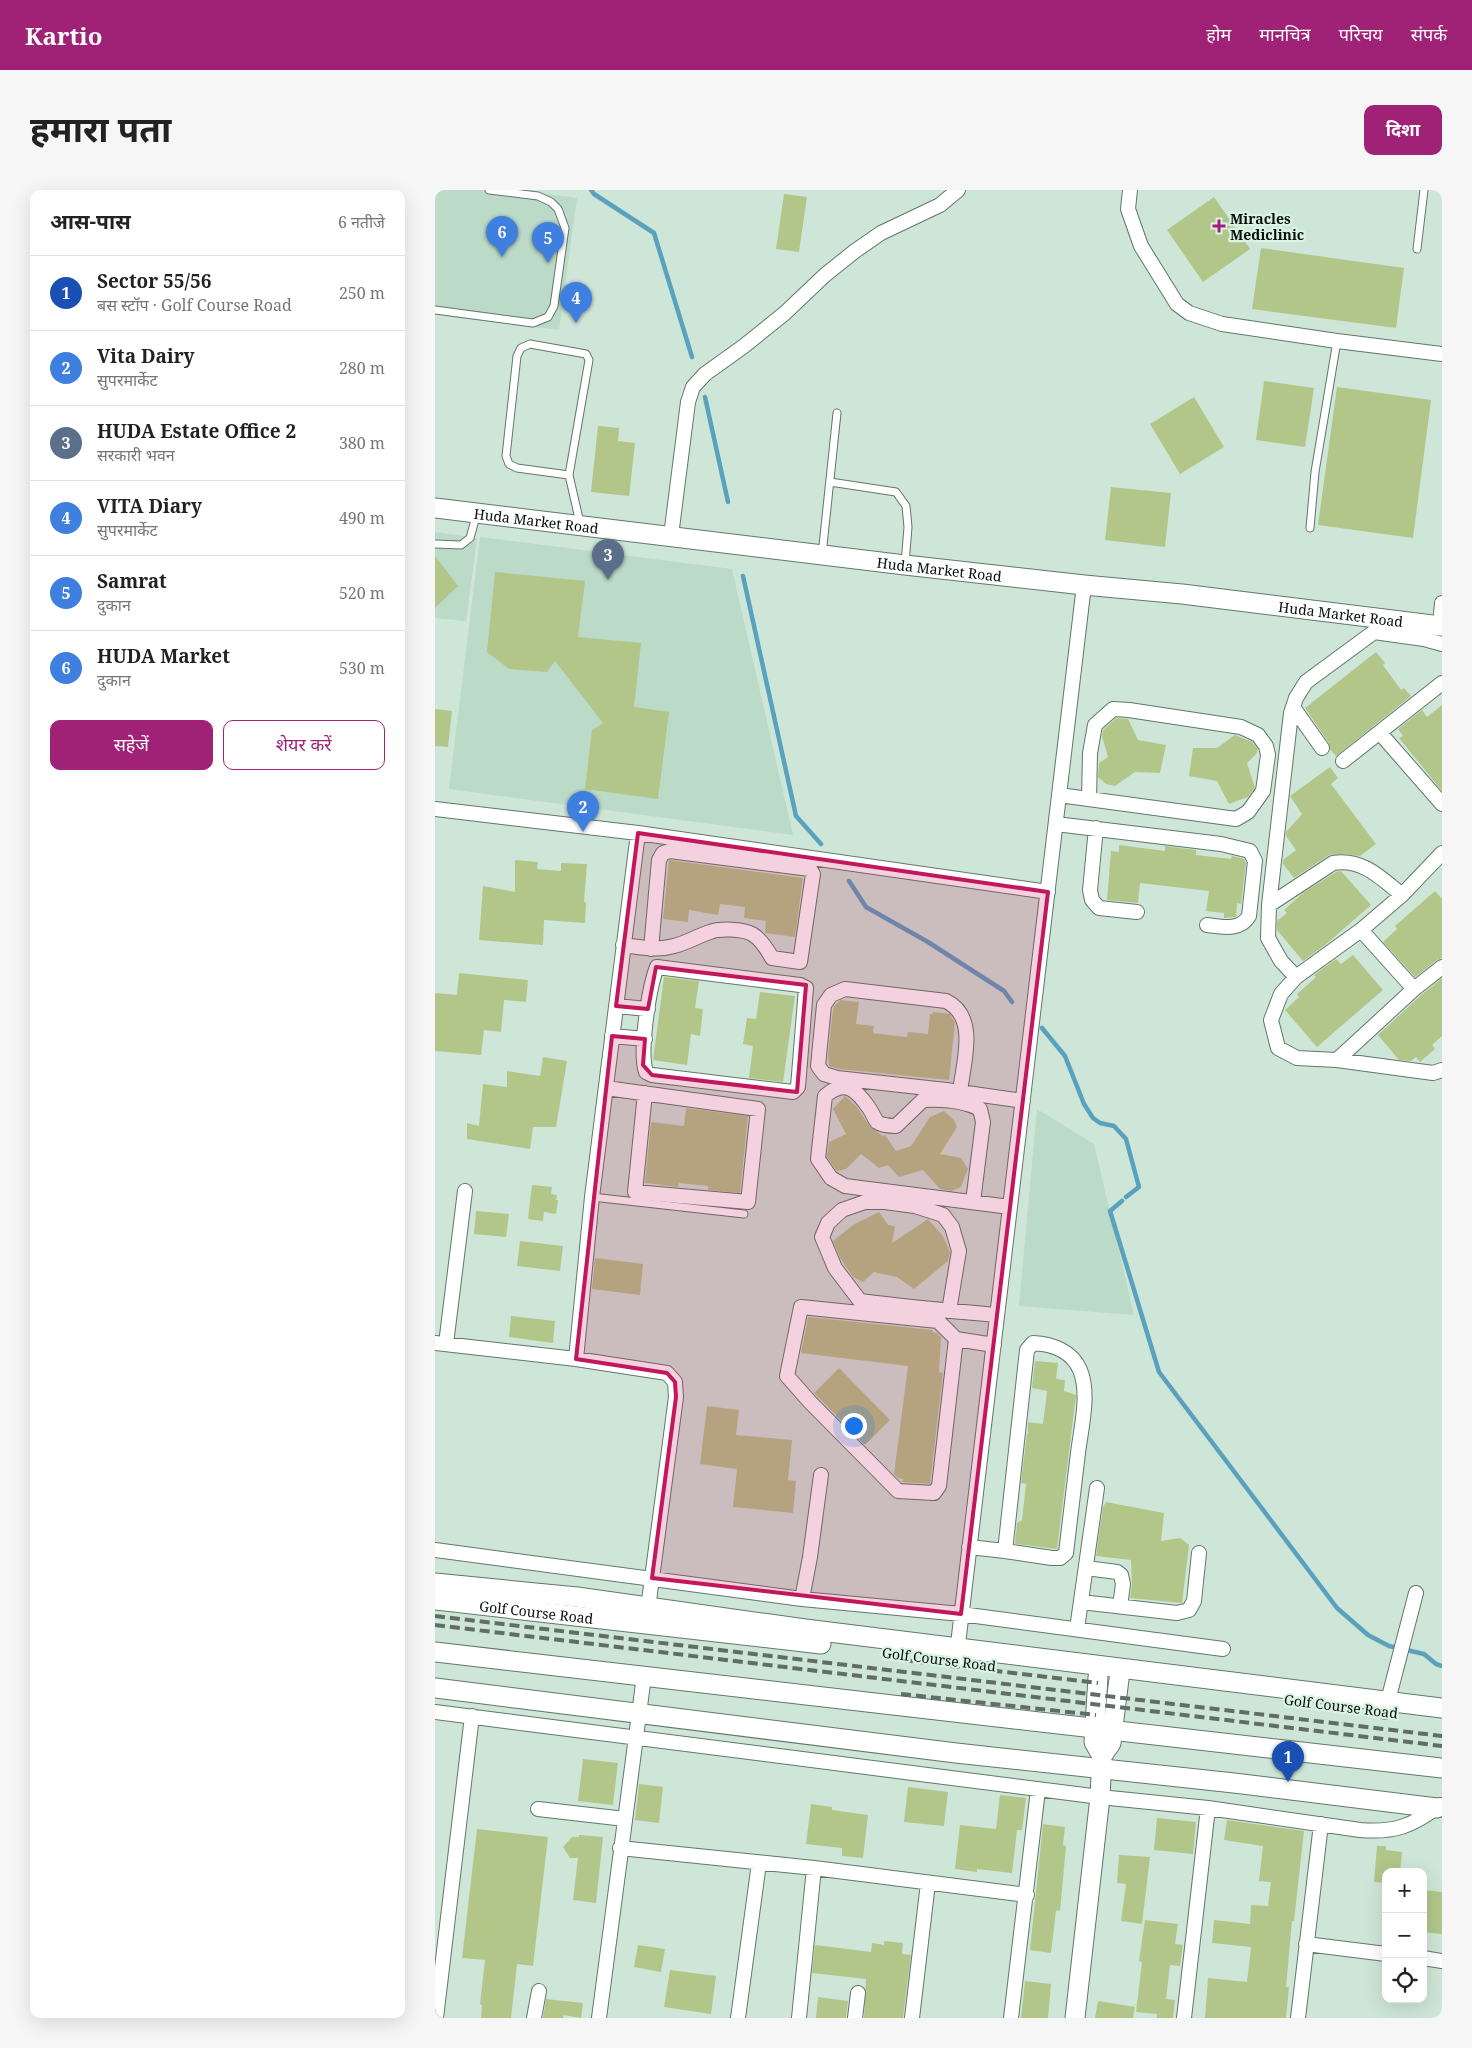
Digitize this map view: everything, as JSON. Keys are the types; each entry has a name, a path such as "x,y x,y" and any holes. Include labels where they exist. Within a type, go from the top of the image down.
{"street":[{"path":"671,536 688,402 693,387 705,374 745,346 785,313 825,274 855,251 881,233 940,205 958,190"},
{"path":"1130,190 1128,209 1141,246 1177,304 1189,313 1222,324 1442,354"},
{"name":"Huda Market Road","path":"435,508 580,524 905,565 1182,594 1441,626"},
{"path":"1084,585 956,1654 1387,1707 1442,1708"},
{"path":"1441,626 1442,603"},
{"path":"1296,977 1281,961 1269,938 1269,905 1293,707 1306,682 1374,632 1424,639 1442,644"},
{"path":"1343,761 1442,683"},
{"path":"1293,707 1322,748"},
{"path":"1059,795 1089,799 1236,818 1248,812 1263,791 1268,755 1266,746 1258,735 1241,727 1113,709 1095,725 1090,753 1089,799"},
{"path":"1380,733 1442,804"},
{"path":"435,808 638,833 1048,892"},
{"path":"1056,824 1221,844 1250,851 1255,861 1249,916 1245,922 1232,928 1207,925"},
{"path":"1096,828 1090,890 1092,900 1099,908 1137,912"},
{"path":"575,1359 592,1196 638,833"},
{"path":"623,945 651,949 674,946 709,932 729,929 752,933 763,943 772,958 800,962 813,874 810,869 670,851 663,853 659,860 651,949"},
{"path":"1442,853 1403,895 1361,930 1296,977 1281,994 1271,1020 1278,1048 1297,1058 1337,1060 1433,1073 1442,1070"},
{"path":"1269,905 1333,863 1343,862 1369,869 1403,895"},
{"path":"1361,930 1414,989"},
{"path":"657,967 801,984 806,988 806,1004 798,1087 793,1092 786,1092 653,1075 646,1072 643,1065 648,1009 657,967"},
{"path":"1337,1060 1414,989 1442,967"},
{"path":"960,1092 967,1030 962,1015 954,1005 946,1001 845,989 831,995 825,1005 818,1066 824,1074 837,1078 1023,1101"},
{"path":"616,1006 648,1009"},
{"path":"612,1036 645,1039"},
{"path":"973,1202 983,1122 980,1110 972,1105 940,1099 923,1100 896,1126 887,1126 877,1121 856,1091 846,1086 833,1089 825,1096 818,1159 831,1178 845,1186 1010,1207"},
{"path":"606,1088 645,1093 759,1109 748,1202 635,1192 645,1093"},
{"path":"435,1583 577,1597 647,1616 676,1397 675,1382 667,1372 575,1359 440,1344 465,1191"},
{"path":"949,1311 959,1251 952,1227 943,1215 915,1206 885,1202 865,1202 842,1210 828,1222 822,1237 835,1268 860,1301 949,1311 997,1315"},
{"path":"956,1339 939,1486 934,1492 898,1490 810,1402 787,1376 801,1307 938,1321 956,1339 993,1345"},
{"path":"969,1547 1052,1558 1060,1558 1066,1553 1083,1408 1084,1382 1080,1368 1067,1353 1043,1344 1033,1343 1027,1350 1005,1551"},
{"path":"803,1599 821,1474"},
{"path":"1077,1629 1097,1488"},
{"path":"435,1550 803,1599 961,1614 1223,1649"},
{"path":"1081,1602 1177,1613 1189,1610 1194,1601 1199,1553"},
{"path":"1086,1568 1117,1572 1121,1575 1123,1584 1120,1606"},
{"path":"1387,1707 1416,1593"},
{"name":"Golf Course Road","path":"435,1600 647,1616 956,1654 1098,1677 1387,1707 1442,1719"},
{"path":"435,1652 949,1711 1104,1731 1442,1768"},
{"path":"599,2018 644,1676"},
{"path":"1075,2018 1100,1797 1102,1762 1111,1743 1104,1731 1098,1677"},
{"path":"1104,1731 1119,1679"},
{"path":"435,1688 956,1753 1102,1762 1439,1806"},
{"path":"435,1712 1038,1790 1208,1808 1381,1831 1395,1830 1417,1821 1439,1806"},
{"path":"436,2018 472,1716"},
{"path":"1011,2018 1038,1790"},
{"path":"1184,2018 1208,1808"},
{"path":"539,1809 625,1819"},
{"path":"1298,2018 1321,1824"},
{"path":"620,1848 814,1868 1027,1895"},
{"path":"738,2018 759,1863"},
{"path":"799,2018 814,1868"},
{"path":"912,2018 928,1883"},
{"path":"1306,1944 1382,1954"},
{"path":"1427,1959 1442,1961"},
{"path":"534,2018 539,1991"},
{"path":"855,2018 857,1993"}],"lane":[{"path":"435,310 533,323 548,317 554,306 565,228 558,209 551,202 538,196 489,190"},
{"path":"1417,249 1424,190"},
{"path":"1310,528 1315,472 1337,341"},
{"path":"569,475 517,468 509,464 506,456 517,356 521,348 530,344 586,354 589,360 589,370 569,475 580,524"},
{"path":"822,555 837,413"},
{"path":"830,482 897,492 905,506 908,527 905,565"},
{"path":"435,544 461,545 470,538 477,513"},
{"path":"592,1196 744,1214"}],"highlighted area":[{"path":"638,833 1048,892 961,1614 652,1578 676,1397 675,1382 667,1373 576,1359 612,1036 645,1039 643,1065 652,1075 797,1092 806,985 656,967 648,1009 616,1006"}],"shaded area":[{"path":"435,190 519,190 577,198 559,330 435,315"},
{"path":"435,532 477,538 466,621 435,618"},
{"path":"480,537 732,569 793,835 449,789"},
{"path":"1037,1109 1094,1144 1134,1315 1019,1306"}],"building":[{"path":"784,194 807,197 799,252 776,249"},
{"path":"1214,197 1250,249 1203,282 1167,230"},
{"path":"1261,248 1404,268 1396,328 1252,309"},
{"path":"1264,381 1314,388 1305,447 1256,440"},
{"path":"1337,387 1431,400 1413,538 1318,525"},
{"path":"1194,397 1224,447 1180,474 1150,424"},
{"path":"598,426 619,428 618,441 635,443 629,496 591,492"},
{"path":"1111,487 1171,493 1165,547 1105,540"},
{"path":"435,556 458,586 435,608"},
{"path":"495,572 585,581 578,637 641,643 634,707 669,712 658,799 585,789 592,730 603,723 555,661 547,672 509,669 487,652"},
{"path":"1376,652 1401,690 1404,688 1411,696 1336,756 1305,708"},
{"path":"1442,705 1442,791 1399,738 1403,736 1398,729 1422,710 1427,717"},
{"path":"435,709 452,711 448,747 435,746"},
{"path":"1116,718 1128,719 1138,740 1166,745 1160,773 1135,772 1115,786 1106,784 1098,777 1099,763 1108,757 1102,736 1103,730"},
{"path":"1235,735 1252,742 1258,749 1256,754 1247,763 1255,788 1248,797 1229,804 1217,781 1189,776 1193,748 1217,748"},
{"path":"1330,767 1338,778 1331,784 1376,844 1360,856 1329,855 1294,878 1283,864 1283,860 1296,850 1286,836 1286,832 1302,814 1290,796"},
{"path":"1119,845 1165,851 1165,846 1196,850 1196,855 1231,859 1232,856 1244,859 1246,863 1241,904 1237,903 1236,917 1224,918 1224,913 1206,911 1209,891 1140,883 1138,903 1107,900 1111,851 1119,852"},
{"path":"515,860 538,862 537,869 561,871 561,863 587,864 584,902 586,902 585,923 544,920 543,945 479,940 483,886 515,892"},
{"path":"669,860 803,878 795,937 765,933 766,921 744,918 745,907 720,904 718,915 689,910 688,922 663,919"},
{"path":"1341,871 1371,905 1325,945 1303,961 1277,930 1277,921 1287,913 1284,910 1304,892 1336,872"},
{"path":"1435,891 1442,899 1442,958 1415,977 1383,942 1397,929 1395,926"},
{"path":"1353,955 1383,990 1317,1047 1285,1010 1299,997 1297,994 1316,977 1314,975 1336,959 1341,964"},
{"path":"459,973 528,980 526,1002 504,1000 501,1032 484,1030 481,1055 435,1051 435,993 457,995"},
{"path":"664,977 699,981 695,1008 703,1009 700,1036 691,1034 687,1065 653,1060"},
{"path":"1442,978 1442,1036 1432,1045 1435,1049 1420,1062 1416,1057 1411,1061 1399,1060 1378,1035"},
{"path":"760,992 795,996 783,1082 749,1078 753,1046 743,1044 747,1018 756,1019"},
{"path":"841,1000 859,1002 856,1024 874,1026 873,1033 907,1037 908,1032 928,1034 930,1014 933,1014 933,1012 950,1014 955,1023 949,1080 839,1069 829,1066 828,1056 834,1006"},
{"path":"543,1057 567,1061 556,1127 533,1127 530,1149 467,1139 467,1123 479,1126 483,1084 507,1087 507,1071 540,1076"},
{"path":"845,1096 857,1107 870,1127 883,1136 885,1135 896,1151 911,1146 930,1117 944,1111 954,1120 957,1127 940,1154 961,1158 968,1169 961,1187 952,1191 940,1189 923,1170 899,1177 888,1165 879,1168 861,1154 846,1169 837,1171 827,1157 829,1142 846,1134 833,1109"},
{"path":"686,1108 748,1116 740,1193 708,1190 708,1186 679,1183 678,1187 645,1183 651,1122 684,1126"},
{"path":"532,1185 552,1187 551,1194 557,1195 556,1214 544,1212 543,1221 528,1219"},
{"path":"476,1211 509,1214 506,1237 474,1234"},
{"path":"879,1212 888,1225 895,1226 892,1243 928,1219 943,1236 950,1252 948,1261 914,1289 897,1277 874,1272 863,1282 853,1277 840,1258 833,1241 853,1225"},
{"path":"520,1241 563,1246 560,1271 517,1266"},
{"path":"595,1258 643,1264 640,1295 592,1289"},
{"path":"511,1316 555,1321 553,1343 509,1337"},
{"path":"808,1317 933,1330 932,1332 937,1333 941,1337 939,1372 943,1373 930,1484 902,1482 903,1479 898,1478 894,1474 908,1366 801,1353"},
{"path":"1035,1361 1058,1363 1056,1379 1065,1380 1064,1391 1076,1395 1057,1549 1015,1544 1017,1523 1022,1520 1026,1484 1021,1483 1028,1422 1043,1424 1047,1391 1032,1388"},
{"path":"839,1368 890,1420 865,1445 814,1393"},
{"path":"707,1406 739,1410 736,1435 792,1440 788,1480 796,1481 793,1513 733,1507 737,1469 700,1464"},
{"path":"1106,1502 1164,1513 1161,1541 1180,1538 1189,1545 1182,1603 1130,1598 1132,1585 1131,1560 1096,1556 1103,1507"},
{"path":"583,1759 618,1763 613,1805 578,1801"},
{"path":"639,1784 663,1787 659,1823 635,1820"},
{"path":"908,1787 948,1792 944,1826 904,1822"},
{"path":"1000,1795 1026,1798 1022,1830 1017,1830 1012,1873 977,1869 977,1872 955,1869 960,1825 996,1829"},
{"path":"811,1804 832,1807 832,1810 868,1815 863,1858 842,1856 842,1848 806,1844"},
{"path":"1157,1818 1196,1822 1193,1854 1154,1850"},
{"path":"1227,1820 1304,1831 1294,1921 1292,1921 1286,1987 1289,1987 1286,2018 1205,2018 1208,1978 1247,1982 1251,1947 1212,1943 1214,1920 1250,1924 1251,1905 1268,1906 1271,1882 1259,1881 1263,1846 1224,1840"},
{"path":"1043,1824 1065,1827 1063,1845 1066,1846 1060,1911 1056,1910 1051,1953 1030,1950"},
{"path":"477,1829 548,1837 533,1966 517,1964 511,2018 481,2018 482,2005 480,2004 485,1960 462,1958"},
{"path":"579,1835 603,1837 596,1903 573,1900 578,1858 570,1858 563,1847 572,1837 579,1837"},
{"path":"1377,1846 1386,1846 1386,1850 1402,1852 1400,1868 1382,1868 1382,1883 1374,1882"},
{"path":"1119,1855 1150,1857 1142,1924 1121,1921 1126,1884 1117,1883"},
{"path":"1427,1890 1442,1892 1442,1934 1427,1932"},
{"path":"1145,1920 1178,1924 1175,1944 1183,1945 1180,1966 1170,1965 1166,1999 1175,2000 1173,2018 1157,2018 1157,2014 1136,2012 1142,1962 1139,1961"},
{"path":"884,1941 903,1943 902,1954 911,1955 903,2018 864,2018 866,1979 812,1973 815,1945 871,1952 872,1943 884,1945"},
{"path":"638,1945 665,1949 661,1972 634,1967"},
{"path":"670,1970 716,1976 711,2014 664,2007"},
{"path":"1025,1981 1051,1984 1048,2018 1021,2018"},
{"path":"818,1997 848,2001 846,2018 816,2018"},
{"path":"546,1999 583,2003 581,2018 563,2015 563,2018 543,2018"},
{"path":"1098,2001 1135,2007 1133,2018 1095,2018"}],"waterway":[{"path":"591,190 594,194 654,233 692,357"},
{"path":"705,397 728,502"},
{"path":"743,576 796,816 821,844"},
{"path":"849,881 866,907 928,942 1004,991 1012,1002"},
{"path":"1042,1028 1065,1056 1084,1104 1093,1118 1100,1123 1114,1126 1126,1139 1139,1187 1126,1197"},
{"path":"1122,1201 1110,1211 1159,1372 1337,1608 1368,1635 1389,1646 1424,1654 1436,1664 1442,1666"}],"railway":[{"path":"435,1616 1442,1736"},
{"path":"435,1625 1442,1746"},
{"path":"903,1660 1098,1683"},
{"path":"901,1694 1096,1715"}],"place":[{"name":"Miracles Mediclinic","path":"1219,226"},
{"name":"HUDA Market","path":"502,257"},
{"name":"Samrat","path":"548,263"},
{"name":"VITA Diary","path":"576,323"},
{"name":"HUDA Estate Office 2","path":"608,580"},
{"name":"Vita Dairy","path":"583,832"},
{"name":"Sector 55/56","path":"1288,1782"}]}
